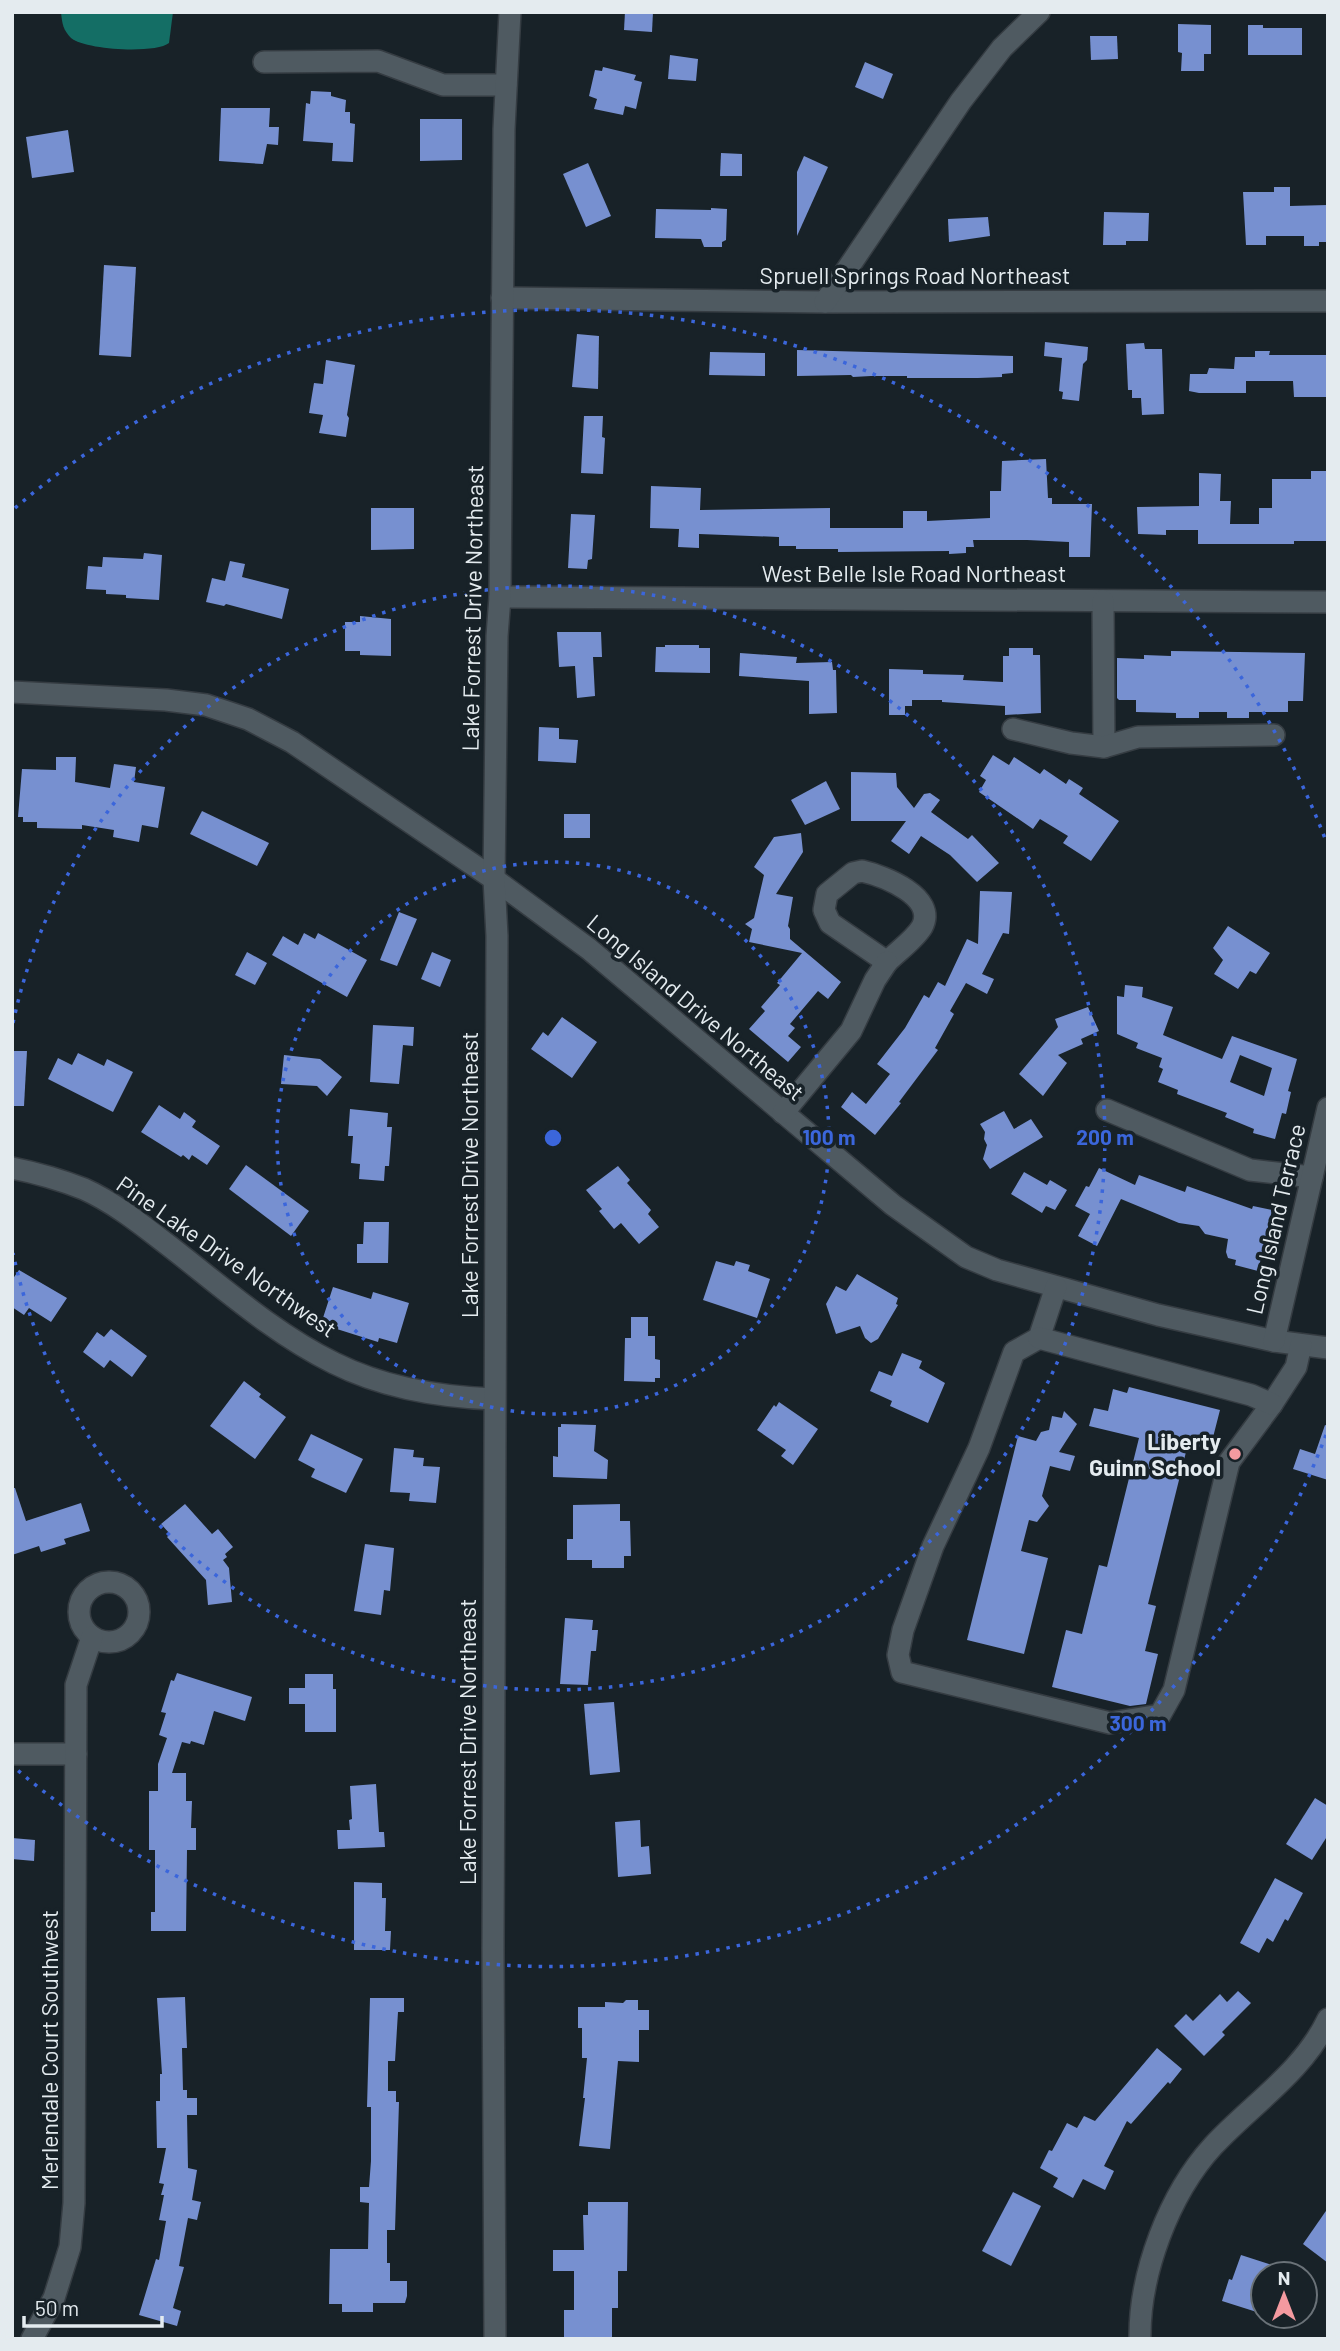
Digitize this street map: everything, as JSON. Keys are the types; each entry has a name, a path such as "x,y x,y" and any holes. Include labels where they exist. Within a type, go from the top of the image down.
{"street":[{"name":"Lake Forrest Drive Northeast","path":"495,2339 493,1975 497,936 494,879 497,636 500,597 502,298 510,12"},
{"path":"825,302 961,101 1002,48 1039,12"},
{"path":"264,62 378,61 443,85 506,85"},
{"name":"Spruell Springs Road Northeast","path":"502,298 825,302 1328,301"},
{"name":"West Belle Isle Road Northeast","path":"500,597 1328,603"},
{"path":"1103,601 1104,747"},
{"name":"Long Island Drive Northeast","path":"12,692 166,700 206,705 248,719 292,742 494,879 589,950 893,1205 966,1257 997,1270 1158,1315 1274,1341 1328,1348"},
{"path":"1013,729 1070,743 1104,747 1138,737 1274,735"},
{"path":"783,1113 851,1031 875,980 887,962 919,931 925,917 921,901 912,894 874,874 862,871 853,873 827,894 824,910 830,923 887,962"},
{"name":"Long Island Terrace","path":"1274,1341 1328,1108"},
{"path":"1107,1110 1250,1170 1312,1177"},
{"name":"Pine Lake Drive Northwest","path":"12,1168 37,1173 85,1190 124,1211 280,1331 333,1362 373,1379 414,1391 494,1399"},
{"path":"1056,1287 1039,1338 1014,1352 979,1447 933,1546 903,1630 898,1655 902,1672 1110,1723 1160,1715 1174,1690 1229,1462 1296,1367 1301,1345"},
{"path":"1039,1338 1251,1395 1272,1404"},
{"name":"Merlendale Court Southwest","path":"32,2339 54,2298 70,2247 74,2203 76,1685 92,1637"},
{"path":"12,1754 76,1754"},
{"path":"1140,2339 1146,2284 1154,2252 1178,2196 1213,2146 1297,2066 1328,2019"}],"shaded area":[{"path":"61,12 173,12 169,43 150,49 120,49 79,42 66,32"}],"building":[{"path":"625,12 653,12 652,32 624,30"},
{"path":"1178,24 1211,25 1211,54 1204,54 1204,71 1181,71 1182,53 1178,52"},
{"path":"1248,25 1263,25 1263,28 1302,28 1302,55 1248,55"},
{"path":"1090,36 1117,36 1118,59 1091,60"},
{"path":"670,55 698,59 696,81 668,79"},
{"path":"865,62 893,74 883,99 855,87"},
{"path":"603,67 636,75 634,80 642,82 636,109 625,106 623,115 594,109 597,99 589,96 595,70 602,71"},
{"path":"311,91 331,92 331,96 346,100 345,112 350,112 350,123 355,124 353,162 332,161 333,143 303,141 306,103 310,104"},
{"path":"221,108 270,108 269,127 279,127 278,145 267,144 263,164 219,161"},
{"path":"420,119 462,119 462,160 420,161"},
{"path":"68,130 74,172 32,178 26,137"},
{"path":"721,153 742,154 742,176 720,176"},
{"path":"804,156 828,167 797,236 797,172"},
{"path":"588,163 611,216 586,227 563,174"},
{"path":"1274,187 1290,187 1290,206 1328,205 1327,242 1319,242 1319,246 1304,246 1304,236 1266,236 1266,245 1246,245 1243,192 1274,192"},
{"path":"656,209 727,209 726,240 722,242 722,247 704,247 701,239 655,238"},
{"path":"1104,212 1149,213 1148,241 1103,245"},
{"path":"988,217 990,236 949,242 948,219"},
{"path":"104,265 136,267 131,357 99,355"},
{"path":"577,334 599,336 598,389 572,387"},
{"path":"1045,342 1088,347 1087,360 1083,364 1079,401 1062,399 1063,392 1059,391 1062,358 1044,356"},
{"path":"1144,343 1145,349 1162,349 1164,414 1142,415 1141,398 1132,398 1132,390 1128,390 1126,344"},
{"path":"797,350 1013,356 1013,373 1002,374 1002,377 978,378 797,376"},
{"path":"1255,351 1270,351 1269,355 1328,355 1328,397 1294,397 1293,381 1246,381 1246,393 1189,391 1190,374 1207,374 1209,368 1234,369 1235,357 1255,357"},
{"path":"710,352 765,353 765,376 709,375"},
{"path":"326,360 355,365 346,437 319,433 323,415 309,413 314,383 323,384"},
{"path":"584,416 603,416 603,474 581,473"},
{"path":"1046,459 1048,498 1052,498 1052,504 1092,504 1090,557 1069,557 1069,542 1027,540 973,540 974,547 966,547 966,553 838,552 838,549 796,549 796,546 779,546 779,537 699,534 699,548 678,547 679,529 650,528 651,486 701,488 700,510 830,508 830,528 903,528 903,511 927,511 927,521 990,518 990,491 1001,491 1002,461"},
{"path":"1311,471 1328,471 1328,541 1294,541 1294,544 1198,544 1198,530 1166,530 1166,535 1138,534 1137,507 1199,506 1199,473 1221,474 1220,501 1231,501 1230,524 1259,524 1259,508 1272,508 1272,479 1311,479"},
{"path":"371,508 414,508 414,549 371,550"},
{"path":"571,514 595,515 592,559 588,560 587,569 568,568"},
{"path":"144,553 162,555 159,600 126,598 126,595 106,594 106,590 86,589 88,566 102,567 103,557 143,559"},
{"path":"230,561 245,564 242,577 289,589 282,619 226,604 224,606 206,602 212,578 225,581"},
{"path":"360,616 391,619 391,656 360,655 360,651 345,651 345,622 360,622"},
{"path":"557,632 601,632 602,657 593,657 595,696 577,698 575,666 559,667"},
{"path":"699,645 699,648 710,648 710,673 655,672 656,647"},
{"path":"1009,648 1033,648 1033,655 1040,655 1041,713 1005,715 1005,706 912,700 912,706 905,706 905,715 889,715 889,669 923,670 923,674 964,675 963,680 1003,682 1003,656 1009,656"},
{"path":"1171,651 1305,653 1303,701 1288,701 1288,712 1249,712 1249,718 1227,718 1227,712 1199,712 1199,718 1176,718 1176,713 1136,712 1136,700 1117,698 1117,658 1171,656"},
{"path":"740,653 797,657 796,663 832,662 833,670 836,670 837,713 809,714 809,681 739,676"},
{"path":"539,727 559,728 559,739 578,740 576,763 538,761"},
{"path":"993,755 1009,765 1014,757 1040,774 1044,769 1066,784 1069,779 1083,788 1079,794 1119,821 1091,861 1063,843 1068,836 1040,819 1033,829 979,792 986,780 980,776"},
{"path":"56,757 76,757 75,782 110,788 114,764 136,767 134,782 165,787 158,828 142,825 139,842 113,837 114,830 82,825 82,829 37,828 37,822 23,822 23,817 18,817 22,769 56,770"},
{"path":"851,772 896,773 897,787 914,808 924,794 930,793 940,800 931,812 968,839 972,835 999,863 977,882 950,855 921,836 909,854 891,841 906,821 851,821"},
{"path":"826,781 840,809 805,825 791,800"},
{"path":"202,811 269,843 257,866 190,834"},
{"path":"564,814 590,814 590,838 564,838"},
{"path":"801,833 803,852 776,894 793,897 788,926 790,939 841,982 828,999 818,991 790,1024 795,1028 788,1036 801,1047 788,1062 749,1029 765,1011 761,1007 780,985 777,983 802,953 749,942 752,929 745,924 754,918 764,875 754,867 774,837"},
{"path":"980,891 1012,892 1009,934 1003,933 982,974 994,979 987,994 966,983 950,1011 954,1014 935,1048 938,1050 875,1135 841,1107 852,1092 866,1104 890,1074 877,1064 905,1028 924,995 929,998 938,982 945,986 967,939 978,944"},
{"path":"399,912 417,919 397,966 380,960"},
{"path":"1228,926 1270,953 1256,974 1250,971 1238,989 1214,974 1223,960 1213,948"},
{"path":"304,933 315,939 318,933 367,960 347,997 272,955 283,936 298,945"},
{"path":"247,952 267,963 255,985 235,975"},
{"path":"432,952 451,960 440,987 421,979"},
{"path":"1125,985 1143,987 1142,997 1173,1007 1163,1035 1222,1059 1232,1036 1297,1059 1288,1091 1291,1092 1286,1114 1282,1113 1275,1139 1253,1133 1254,1129 1225,1117 1227,1113 1177,1094 1178,1090 1158,1082 1163,1069 1159,1067 1162,1058 1136,1048 1138,1043 1117,1034 1117,996 1124,997","holes":["1240,1055 1272,1068 1264,1096 1230,1082"]},
{"path":"1088,1007 1099,1031 1081,1039 1083,1044 1058,1055 1067,1063 1043,1096 1019,1074 1058,1027 1055,1019"},
{"path":"562,1017 597,1042 572,1078 531,1049 543,1032 548,1036"},
{"path":"373,1025 414,1027 413,1046 403,1045 399,1084 370,1082"},
{"path":"12,1051 27,1051 24,1106 12,1106"},
{"path":"78,1053 104,1066 107,1059 133,1072 113,1112 48,1079 58,1058 72,1065"},
{"path":"284,1055 320,1059 342,1077 327,1096 317,1086 281,1084"},
{"path":"159,1105 180,1119 184,1112 196,1121 192,1127 220,1146 207,1165 192,1155 189,1160 183,1155 181,1157 141,1132"},
{"path":"350,1109 388,1113 387,1127 392,1127 389,1166 385,1166 384,1181 359,1179 360,1164 351,1163 353,1136 348,1136"},
{"path":"1004,1111 1014,1129 1031,1119 1043,1137 990,1169 983,1159 987,1145 985,1132 980,1124"},
{"path":"246,1165 309,1211 291,1236 229,1189"},
{"path":"618,1166 630,1180 627,1183 651,1210 648,1214 659,1227 639,1244 621,1223 614,1229 586,1190"},
{"path":"1099,1168 1135,1185 1139,1175 1185,1192 1187,1186 1252,1209 1253,1206 1272,1210 1258,1271 1235,1265 1236,1260 1228,1258 1228,1239 1205,1234 1199,1226 1179,1223 1121,1199 1097,1246 1078,1236 1090,1214 1075,1206"},
{"path":"1024,1172 1047,1185 1050,1180 1067,1190 1055,1210 1046,1206 1042,1213 1011,1194"},
{"path":"364,1222 389,1222 388,1263 357,1263 357,1244 363,1244"},
{"path":"716,1261 734,1266 736,1261 750,1265 748,1271 770,1279 757,1318 703,1300"},
{"path":"19,1270 67,1298 51,1322 29,1308 24,1315 12,1307 12,1280"},
{"path":"857,1274 898,1298 898,1305 878,1339 871,1343 865,1338 860,1326 836,1334 826,1304 836,1286 846,1291"},
{"path":"333,1287 371,1299 373,1292 409,1303 397,1343 379,1338 378,1342 321,1324"},
{"path":"631,1317 648,1317 648,1336 655,1336 655,1359 660,1360 660,1378 655,1378 655,1382 624,1381 625,1338 631,1338"},
{"path":"111,1329 147,1356 132,1377 110,1360 104,1368 83,1352 97,1332 104,1337"},
{"path":"902,1353 922,1361 919,1368 945,1383 928,1423 890,1406 892,1401 870,1391 879,1371 892,1376"},
{"path":"244,1381 261,1394 259,1397 286,1417 255,1459 210,1426"},
{"path":"1129,1387 1220,1410 1210,1449 1188,1444 1148,1604 1156,1606 1145,1651 1158,1654 1146,1704 1130,1706 1052,1687 1066,1630 1082,1634 1099,1565 1107,1567 1139,1438 1089,1426 1094,1408 1108,1411 1113,1389 1127,1393"},
{"path":"779,1402 818,1429 793,1465 781,1456 786,1450 757,1430"},
{"path":"1064,1411 1077,1424 1059,1452 1075,1456 1070,1471 1050,1466 1042,1496 1049,1506 1037,1522 1029,1520 1021,1551 1048,1558 1024,1654 967,1640 1018,1436 1036,1441 1041,1432 1049,1430 1052,1416 1062,1418"},
{"path":"561,1424 596,1425 594,1451 608,1460 607,1479 553,1477 553,1456 558,1457 558,1427 561,1427"},
{"path":"1325,1425 1328,1426 1328,1480 1293,1469 1300,1449 1315,1454"},
{"path":"311,1434 363,1459 346,1493 311,1477 315,1469 298,1460"},
{"path":"394,1448 414,1450 413,1457 424,1458 423,1466 440,1467 436,1503 409,1501 410,1493 390,1492"},
{"path":"12,1488 15,1488 26,1521 81,1503 90,1531 64,1539 66,1544 41,1552 39,1546 12,1555"},
{"path":"185,1504 212,1534 218,1529 233,1547 223,1560 229,1568 232,1602 208,1605 206,1580 167,1537 170,1534 161,1524"},
{"path":"620,1504 620,1521 630,1521 631,1556 624,1556 624,1568 592,1568 592,1560 567,1560 567,1539 573,1539 573,1505"},
{"path":"365,1544 394,1548 390,1591 384,1590 381,1615 354,1611"},
{"path":"565,1618 593,1620 592,1630 598,1630 596,1651 591,1651 588,1685 560,1684"},
{"path":"177,1673 252,1697 245,1721 214,1711 204,1745 191,1741 190,1744 182,1742 172,1773 186,1773 186,1801 192,1801 191,1828 196,1828 196,1850 187,1850 186,1931 151,1931 151,1912 155,1912 155,1850 149,1850 149,1791 158,1791 158,1764 167,1738 159,1735 166,1713 161,1712 171,1680 174,1681"},
{"path":"305,1674 333,1674 333,1689 336,1689 336,1732 305,1732 305,1704 289,1704 289,1688 305,1688"},
{"path":"614,1702 620,1772 590,1775 584,1704"},
{"path":"376,1784 379,1832 384,1832 385,1847 338,1849 337,1830 350,1830 350,1786"},
{"path":"1315,1798 1328,1806 1328,1835 1312,1860 1286,1844"},
{"path":"640,1820 641,1847 649,1846 651,1874 618,1877 615,1822"},
{"path":"12,1838 35,1840 34,1861 12,1859"},
{"path":"1275,1878 1303,1893 1273,1942 1267,1938 1259,1953 1240,1943"},
{"path":"354,1882 382,1883 382,1898 386,1898 385,1931 391,1931 390,1950 354,1950"},
{"path":"1238,1991 1251,2003 1222,2032 1225,2035 1204,2056 1174,2026 1186,2014 1193,2021 1220,1994 1227,2002"},
{"path":"185,1997 187,2048 182,2048 183,2090 187,2090 187,2098 197,2098 197,2115 187,2115 188,2168 197,2170 192,2200 201,2202 197,2220 188,2218 179,2266 184,2267 173,2308 181,2311 177,2326 139,2315 156,2259 159,2260 166,2221 159,2220 164,2184 159,2183 166,2148 157,2148 156,2101 160,2101 162,2074 157,1998"},
{"path":"370,1998 404,1998 404,2012 398,2012 395,2061 388,2061 388,2091 396,2091 396,2102 399,2102 395,2230 387,2230 387,2263 390,2263 390,2281 407,2281 407,2296 405,2303 373,2303 373,2312 342,2312 342,2304 329,2304 330,2249 368,2249 369,2203 360,2202 360,2187 369,2187 371,2161 371,2107 367,2107"},
{"path":"626,2000 638,2000 638,2010 649,2010 649,2030 639,2030 639,2062 618,2061 610,2149 579,2146 587,2058 582,2058 582,2028 578,2028 578,2007 605,2007 605,2002 623,2003"},
{"path":"1157,2048 1182,2069 1131,2124 1127,2121 1104,2166 1114,2171 1105,2190 1083,2179 1073,2198 1053,2187 1058,2178 1040,2168 1067,2123 1077,2128 1084,2116 1095,2121"},
{"path":"1013,2192 1041,2206 1011,2266 982,2251"},
{"path":"588,2202 628,2202 627,2271 618,2271 618,2308 612,2308 612,2339 564,2339 564,2310 574,2310 574,2271 553,2271 553,2250 584,2250 583,2215 588,2215"},
{"path":"1328,2208 1328,2263 1303,2244"},
{"path":"1241,2255 1257,2260 1249,2260 1249,2310 1222,2301 1229,2279 1232,2280"}],"place":[{"name":"Liberty Guinn School","path":"1235,1454"}]}
